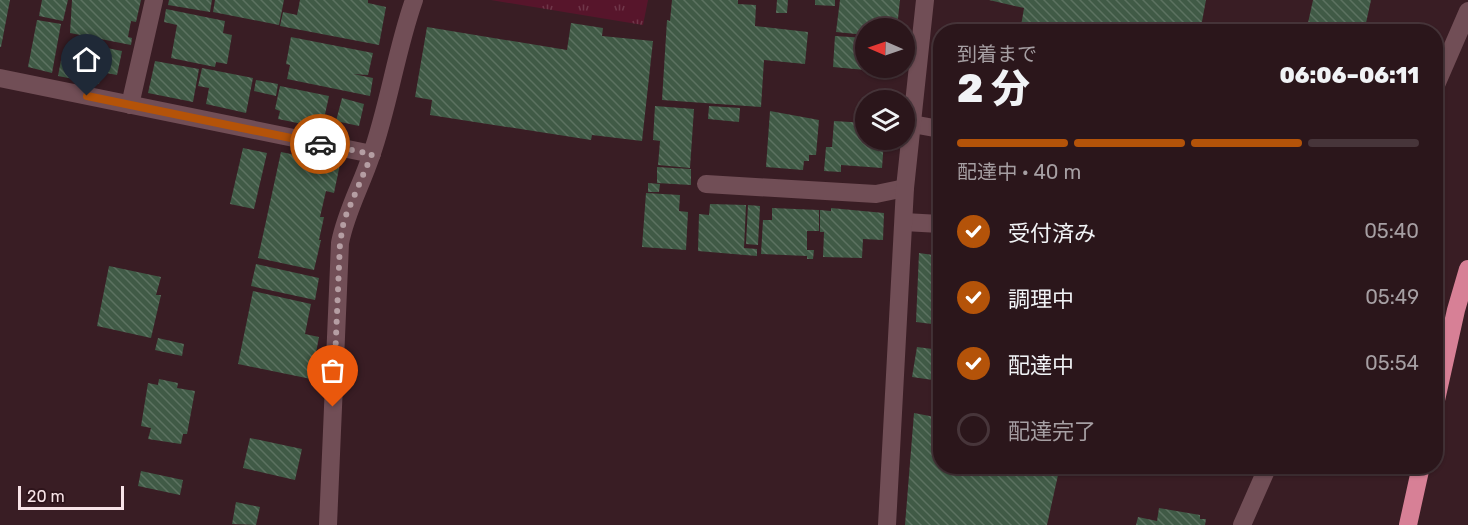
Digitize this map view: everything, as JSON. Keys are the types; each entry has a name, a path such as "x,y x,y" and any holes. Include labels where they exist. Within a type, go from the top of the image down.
{"highway":[{"path":"1443,368 1468,269"},
{"path":"1408,525 1419,474"}],"street":[{"path":"130,105 154,0"},
{"path":"328,525 340,243 344,220 372,154 404,29 414,0"},
{"path":"915,95 925,0"},
{"path":"1443,69 1468,11"},
{"path":"0,78 372,154"},
{"path":"915,125 933,128"},
{"path":"887,525 905,188 909,150"},
{"path":"706,184 876,194 905,188"},
{"path":"904,222 933,224"},
{"path":"1242,525 1264,474"}],"green space":[{"path":"491,0 648,0 643,25"}],"building":[{"path":"0,0 10,0 1,47 0,47"},
{"path":"42,0 68,0 63,21 39,16"},
{"path":"72,0 141,0 136,22 131,21 128,37 132,38 131,45 70,33"},
{"path":"169,0 212,0 210,12 168,5"},
{"path":"215,0 284,0 279,25 213,12"},
{"path":"300,0 368,0 368,3 386,7 379,45 280,26 283,12 297,15"},
{"path":"672,0 738,0 738,4 756,5 755,26 808,32 805,64 764,60 761,107 662,100 667,20 670,21"},
{"path":"777,0 788,0 787,13 776,13"},
{"path":"815,0 835,0 835,6 815,5"},
{"path":"840,0 900,0 898,18 855,18 855,34 836,32"},
{"path":"989,0 1206,0 1202,24 1021,24 1024,8"},
{"path":"1313,0 1371,0 1366,24 1308,24"},
{"path":"166,9 225,21 223,33 232,35 227,64 216,62 215,67 171,58 177,25 164,22"},
{"path":"37,20 61,24 52,73 28,67"},
{"path":"571,23 603,28 602,36 653,41 642,141 592,135 591,140 430,115 432,100 415,97 427,27 567,50"},
{"path":"835,36 855,37 855,69 833,67"},
{"path":"291,37 373,53 368,75 353,74 373,78 370,96 287,79 290,65 286,64"},
{"path":"82,43 122,51 117,75 101,72 99,84 58,76 62,55 79,59"},
{"path":"155,61 199,69 193,102 148,93"},
{"path":"202,68 253,78 246,113 206,104 209,88 198,86"},
{"path":"256,80 278,84 276,96 254,91"},
{"path":"280,86 329,96 322,128 278,119 280,111 275,109"},
{"path":"342,98 364,104 359,126 336,121"},
{"path":"655,106 694,109 690,168 658,165 660,141 653,140"},
{"path":"709,106 740,108 739,122 708,119"},
{"path":"770,111 819,120 816,155 809,155 809,161 804,161 803,170 766,167"},
{"path":"834,121 855,122 855,150 883,150 882,168 841,165 841,172 824,171 826,147 832,147"},
{"path":"243,148 267,153 254,209 230,204"},
{"path":"281,152 340,164 334,193 326,191 320,217 324,217 319,240 321,240 314,270 258,258"},
{"path":"657,167 691,169 691,185 657,183"},
{"path":"648,183 660,184 659,192 648,192"},
{"path":"646,193 680,195 679,211 688,212 686,250 642,247"},
{"path":"710,204 746,205 744,248 757,249 757,256 698,251 699,214 709,215"},
{"path":"748,205 760,206 758,245 746,244"},
{"path":"772,208 819,210 819,231 807,231 807,250 814,250 813,259 807,259 807,256 761,254 763,220 772,220"},
{"path":"831,208 884,213 883,240 863,239 862,258 823,257 824,232 820,232 820,210 831,211"},
{"path":"919,253 933,255 933,324 916,322"},
{"path":"256,264 319,278 315,300 251,286"},
{"path":"109,266 161,277 156,295 161,295 151,338 97,326"},
{"path":"253,291 311,304 305,334 319,337 311,379 238,364"},
{"path":"158,338 184,344 182,356 155,350"},
{"path":"917,347 933,349 933,380 912,377"},
{"path":"159,379 178,383 177,388 195,391 187,434 183,434 181,444 148,439 151,428 141,426 148,383 158,385"},
{"path":"914,413 933,417 933,474 1058,474 1047,525 905,525"},
{"path":"250,438 302,449 295,480 243,468"},
{"path":"141,471 183,480 180,495 138,486"},
{"path":"236,502 260,507 256,525 232,524"},
{"path":"1159,508 1200,515 1200,519 1206,519 1205,525 1136,525 1138,517 1157,521"}],"way so far":[{"path":"320,144 372,154 344,220 340,243 333,407"}],"route":[{"path":"87,96 320,144"}]}
